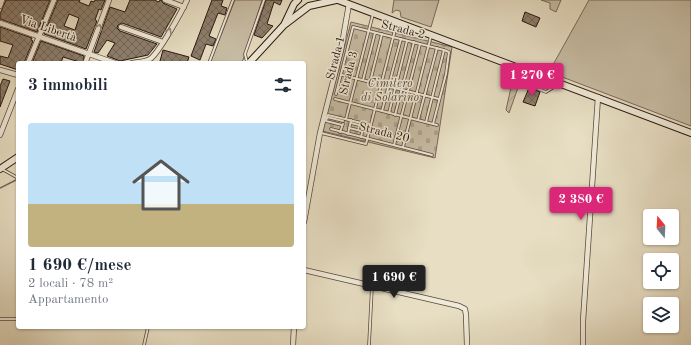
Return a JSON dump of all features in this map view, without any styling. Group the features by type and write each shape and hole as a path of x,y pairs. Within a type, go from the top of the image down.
{"main road":[{"path":"250,61 284,25 310,3 337,0 691,133"},
{"path":"284,25 295,1"},
{"path":"0,169 16,158"}],"street":[{"path":"0,6 2,0"},
{"path":"29,61 54,0"},
{"path":"86,61 108,0"},
{"path":"165,0 184,7"},
{"path":"143,61 149,60 163,42 187,0"},
{"path":"306,211 320,133 341,50 349,4"},
{"name":"Via Libertà","path":"0,23 109,61"},
{"path":"121,27 163,42"},
{"path":"0,70 16,74"},
{"path":"0,135 16,94"},
{"path":"583,345 583,321 598,97"},
{"path":"306,270 459,306 465,309 467,345"},
{"path":"293,345 294,329"}],"lane":[{"path":"210,61 234,0"},
{"path":"247,61 245,54 264,0"},
{"name":"Strada 3","path":"340,132 350,103 374,13"},
{"path":"320,133 366,144 397,22"},
{"name":"Strada 2","path":"353,27 449,52 446,74 439,99"},
{"name":"Strada 1","path":"336,94 353,27"},
{"path":"363,80 375,32"},
{"path":"370,82 382,34"},
{"path":"403,147 432,35"},
{"path":"382,111 401,39"},
{"path":"389,113 407,40"},
{"path":"395,115 414,42"},
{"path":"394,145 420,44"},
{"path":"418,120 437,48"},
{"path":"426,122 444,50"},
{"path":"522,69 526,84 546,92 560,83"},
{"path":"341,74 439,99 433,124"},
{"path":"335,100 437,125"},
{"path":"342,125 326,121 328,116 364,125 370,125"},
{"path":"348,134 351,122"},
{"path":"361,137 364,125"},
{"path":"349,128 362,131"},
{"name":"Strada 20","path":"331,129 432,155"},
{"path":"0,169 16,177"},
{"path":"369,345 372,285"},
{"path":"0,319 16,319"},
{"path":"144,345 148,329"}],"green space":[{"path":"235,0 262,0 243,60 211,61"},
{"path":"394,0 439,0 431,27 401,17 400,11 396,10 392,13"},
{"path":"541,0 561,0 556,12 550,9 550,3"},
{"path":"589,0 691,0 691,126 549,72"},
{"name":"Cimitero di Solarino","path":"351,22 452,47 435,158 322,131"},
{"path":"515,69 517,70 520,82 509,113 506,110"}],"building":[{"path":"6,0 50,0 37,32 0,19 0,14"},
{"path":"58,0 80,0 79,2 89,6 91,1 94,2 95,0 105,0 101,10 99,9 95,20 97,21 86,49 44,34","holes":["69,14 79,18 75,30 64,26"]},
{"path":"130,0 154,0 159,2 161,0 163,3 177,9 161,37 122,23 118,25 117,28 120,31 157,44 148,55 120,61 107,56 115,43 107,40 98,53 94,52 110,7 125,12"},
{"path":"212,0 223,0 221,6 227,8 225,15 218,13 209,36 216,39 213,46 206,44 200,60 191,56"},
{"path":"266,0 282,0 280,5 274,2 267,24 273,26 262,38 254,35"},
{"path":"525,12 540,18 536,27 522,21"},
{"path":"0,27 32,38 31,40 33,41 25,61 16,61 16,69 0,64 0,56 8,58 13,45 0,41"},
{"path":"41,41 84,56 83,61 76,61 63,57 62,61 33,61"},
{"path":"163,50 189,57 188,61 160,61"},
{"path":"3,79 10,81 0,107 0,86"},
{"path":"529,88 540,92 535,106 523,102"}],"waterway":[{"path":"0,188 16,180"}]}
